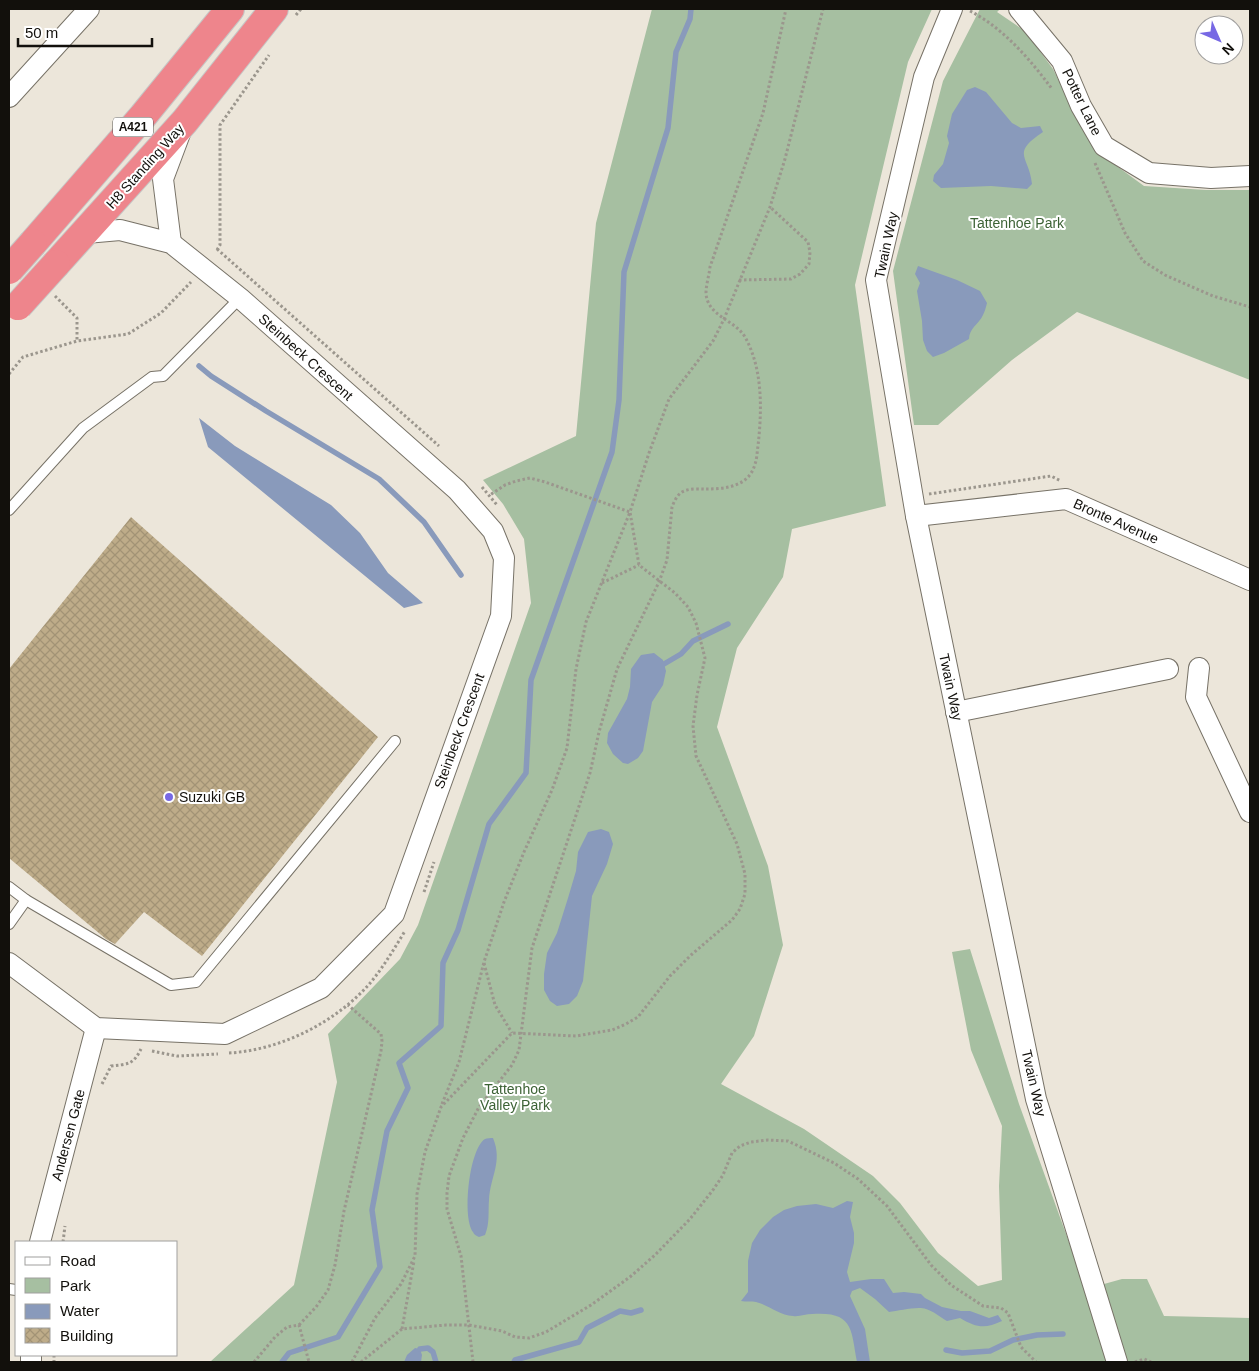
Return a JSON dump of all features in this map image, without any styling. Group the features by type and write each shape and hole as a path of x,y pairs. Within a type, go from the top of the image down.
{"highway":[{"name":"A421","path":"9,270 143,116 230,9"},
{"name":"H8 Standing Way","path":"13,311 86,233 185,121 274,9"}],"street":[{"path":"9,97 89,9"},
{"name":"Twain Way","path":"952,9 924,77 876,280 916,516 1036,1098 1117,1362"},
{"name":"Potter Lane","path":"1019,9 1062,61 1081,106 1104,146 1149,173 1211,178 1250,176"},
{"path":"171,243 162,179 185,121"},
{"name":"Steinbeck Crescent","path":"86,233 120,230 171,243 240,298 457,490 493,531 504,558 501,616 394,914 321,988 225,1034 96,1028"},
{"name":"Bronte Avenue","path":"916,516 1066,499 1250,580"},
{"path":"956,712 1168,668"},
{"path":"1199,668 1196,697 1250,810"},
{"path":"9,963 96,1028"},
{"name":"Andersen Gate","path":"40,1241 96,1028"}],"lane":[{"path":"9,510 83,428 152,377 163,376 240,298"},
{"path":"9,887 26,900 171,986 196,982 395,741"},
{"path":"9,924 26,900"}],"path":[{"path":"474,1362 460,1256 447,1208 448,1176 463,1138 479,1106 512,1065 520,1050 532,948 590,773 599,732 617,669 659,582 667,560 672,507 675,500 682,491 737,485 746,480 755,465 760,422 760,398 758,375 753,354 744,336 735,326 715,312 708,303 706,292 710,267 763,113 786,9"},
{"path":"402,1329 415,1256 418,1185 425,1152 459,1062 470,1011 504,902 552,790 567,748 576,669 586,622 630,512 669,399 713,341 770,207 785,159 823,9"},
{"path":"965,9 987,20 1015,45 1052,89"},
{"path":"1094,159 1125,233 1143,261 1166,275 1213,296 1250,307"},
{"path":"739,280 791,278 800,274 809,264 810,252 808,242 770,207"},
{"path":"217,249 445,452"},
{"path":"490,495 516,480 530,478 630,512"},
{"path":"477,482 499,507"},
{"path":"512,1033 576,1036 612,1030 626,1024 638,1016 670,976 691,955 732,920 740,909 746,894 745,874 737,844 696,756 693,726 697,695 706,658 696,623 688,607 675,593 639,565 630,512"},
{"path":"601,583 639,565"},
{"path":"422,894 435,860"},
{"path":"150,1050 177,1056 234,1053 265,1048 289,1039 320,1023 348,1005 388,961 407,928"},
{"path":"484,962 495,1004 512,1033"},
{"path":"254,1362 274,1337 287,1327 299,1325 320,1301 328,1290 335,1265 344,1211 382,1041 381,1034 348,1005"},
{"path":"441,1107 512,1033"},
{"path":"99,1091 111,1066 128,1064 136,1058 142,1049"},
{"path":"361,1362 402,1329 469,1325 502,1331 515,1337 529,1338 546,1332 591,1306 630,1277 655,1255 690,1219 713,1190 723,1175 732,1153 740,1146 751,1142 768,1140 788,1141 834,1163 858,1179 887,1206 931,1265 951,1285 983,1306 994,1309 1001,1308 1008,1313 1021,1347 1036,1362"},
{"path":"63,1241 65,1225"},
{"path":"352,1362 374,1318 401,1284 415,1256"},
{"path":"299,1325 309,1362"},
{"path":"1132,1362 1144,1359 1151,1362"}],"green space":[{"name":"Tattenhoe Valley Park","path":"652,9 932,9 908,62 855,285 886,506 792,529 783,577 737,648 717,727 768,866 783,945 754,1036 721,1084 804,1129 873,1176 900,1203 938,1253 978,1286 1002,1280 999,1186 1002,1126 971,1050 952,952 970,949 1019,1104 1086,1289 1122,1279 1147,1279 1164,1316 1250,1318 1250,1362 210,1362 294,1285 337,1082 328,1034 400,959 418,925 531,603 524,539 503,504 483,480 576,436 596,223"},
{"name":"Tattenhoe Park","path":"980,9 1000,9 997,12 1025,31 1053,69 1074,111 1099,153 1144,186 1206,190 1250,190 1250,380 1077,312 1012,360 938,425 914,425 893,271 943,81"}],"water":[{"path":"975,87 986,92 1012,123 1021,128 1040,126 1043,132 1033,139 1024,150 1032,184 1027,189 991,186 941,188 933,181 934,175 943,164 949,143 947,136 952,114 967,90"},
{"path":"918,266 957,280 980,291 987,303 983,315 969,335 969,339 933,357 927,351 923,340 917,291 920,283 915,274"},
{"path":"199,418 235,446 331,505 360,533 388,573 423,603 404,608 208,447"},
{"path":"654,653 663,660 666,671 663,685 652,702 643,751 638,758 628,764 623,763 613,754 607,743 608,733 627,699 631,669 641,655"},
{"path":"601,829 609,832 613,844 607,864 592,896 583,981 577,996 569,1004 557,1006 550,1001 544,990 547,953 557,933 568,898 576,871 578,852 588,832"},
{"path":"493,1138 497,1155 490,1192 488,1226 485,1235 479,1237 474,1234 468,1213 471,1169 479,1145 485,1139"},
{"path":"847,1201 853,1202 850,1217 854,1233 854,1243 847,1272 850,1282 884,1279 893,1293 921,1294 942,1307 970,1311 989,1318 998,1315 1002,1321 981,1326 971,1324 960,1318 947,1321 922,1308 889,1312 860,1288 852,1291 850,1296 865,1329 870,1362 857,1362 851,1332 843,1319 826,1314 788,1315 761,1303 741,1301 748,1292 748,1261 752,1243 760,1230 773,1217 784,1210 797,1206 816,1204 833,1208"},
{"path":"415,1348 420,1349 422,1355 421,1362 404,1362 407,1355"}],"building":[{"name":"Suzuki GB","path":"131,517 378,737 202,956 144,912 115,944 106,939 9,858 9,669"}],"waterway":[{"path":"282,1362 289,1353 338,1337 380,1267 372,1210 387,1131 408,1088 399,1063 441,1026 443,963 458,930 489,824 526,773 531,680 612,452 619,400 624,272 668,128 676,52 690,19 691,9"},
{"path":"199,366 211,376 266,411 379,479 424,522 461,575"},
{"path":"664,664 681,654 693,641 728,624"},
{"path":"514,1362 515,1360 579,1342 587,1328 620,1311 631,1313 641,1310"},
{"path":"946,1350 962,1353 990,1351 1013,1340 1037,1335 1063,1334"},
{"path":"420,1349 428,1348 433,1352 436,1362"}],"place":[{"name":"Suzuki GB","path":"169,797"}]}
